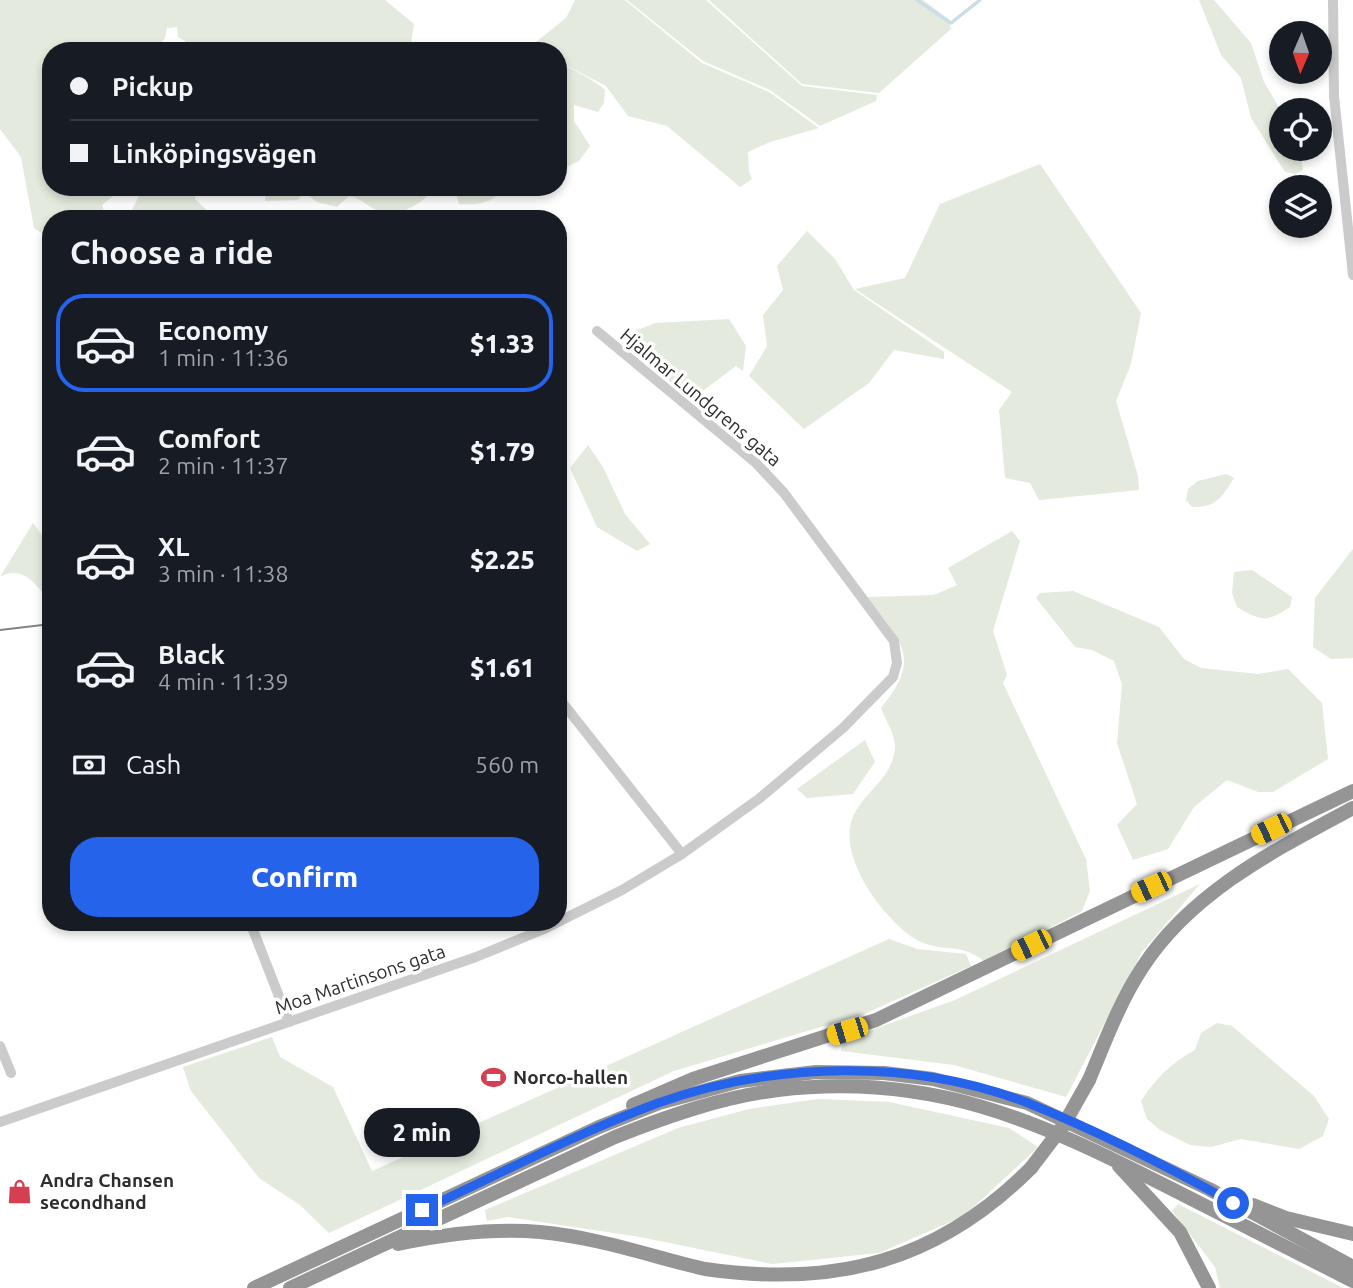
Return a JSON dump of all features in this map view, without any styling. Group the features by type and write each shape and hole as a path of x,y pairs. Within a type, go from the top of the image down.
{"highway":[{"path":"599,1127 639,1101 671,1087 847,1031 894,1013 1353,791"},
{"path":"376,1248 452,1234 540,1232 590,1240 739,1276 771,1279 835,1277 892,1263 948,1237 1003,1196 1031,1168 1063,1126 1089,1080 1127,993 1149,959 1181,920 1227,881 1353,808"},
{"path":"254,1288 599,1127 659,1103 740,1081 816,1072 884,1073 981,1089 1027,1103 1209,1189 1353,1267"},
{"path":"290,1288 664,1118 743,1096 817,1087 882,1088 932,1094 1023,1118 1111,1158 1353,1281"},
{"path":"1111,1158 1180,1232 1209,1288"},
{"path":"1209,1189 1286,1218 1353,1234"}],"street":[{"path":"1333,0 1334,96 1353,275"},
{"name":"Hjalmar Lundgrens gata","path":"597,331 756,463 784,493 894,641 897,663"},
{"name":"Moa Martinsons gata","path":"567,917 599,902 682,854 760,798 811,756 889,684 897,663"},
{"path":"567,708 682,854"},
{"path":"254,931 289,1022"},
{"name":"Moa Martinsons gata","path":"0,1122 507,945 537,931"},
{"path":"0,1046 11,1073"}],"shaded area":[{"path":"0,0 385,0 414,24 411,42 185,42 178,37 177,27 167,28 162,42 42,42 42,196 113,196 102,205 104,210 42,210 42,233 34,228 21,157 0,129"},
{"path":"575,0 625,0 702,63 769,92 819,128 770,142 748,152 752,179 740,187 667,126 628,116 606,86 567,66 567,42 536,42 566,18"},
{"path":"627,0 706,0 802,86 877,95 876,101 820,126 770,90 703,61"},
{"path":"709,0 923,0 948,19 951,29 879,93 802,84"},
{"path":"1199,0 1214,0 1251,43 1264,82 1273,98 1269,98 1269,147 1251,118 1241,78 1221,55"},
{"path":"567,67 605,90 604,103 598,112 574,105 574,121 590,146 579,161 567,167"},
{"path":"1278,161 1302,161 1303,170 1295,174 1285,172"},
{"path":"1040,164 1141,313 1131,364 1116,401 1138,476 1139,490 1039,500 1030,483 1005,478 999,410 1012,392 855,289 905,278 940,204"},
{"path":"139,196 195,196 195,199 207,210 132,210"},
{"path":"265,196 301,196 298,200 265,201"},
{"path":"309,196 349,196 337,207 317,202"},
{"path":"349,196 427,196 406,210 375,210"},
{"path":"457,196 496,196 478,204 459,204"},
{"path":"807,231 835,259 854,290 944,352 944,359 894,350 869,383 804,429 749,376 767,346 763,315 783,290 777,266"},
{"path":"729,319 746,346 743,371 736,366 692,399 616,339 655,323"},
{"path":"588,445 603,467 625,514 650,544 637,551 597,527 570,468"},
{"path":"1226,474 1234,478 1218,500 1207,506 1192,507 1186,500 1188,489 1198,481"},
{"path":"33,523 42,535 42,592 23,575 8,573 0,577"},
{"path":"1012,531 1020,541 993,631 1007,675 1003,683 1086,859 1090,891 1082,911 985,962 968,952 921,942 899,926 879,905 863,880 851,851 849,836 857,809 890,767 893,758 894,738 881,708 894,690 904,662 903,650 897,638 867,597 934,595 957,585 948,568"},
{"path":"1353,549 1353,658 1331,659 1313,647 1315,598"},
{"path":"1252,570 1292,597 1290,607 1275,616 1264,618 1237,607 1232,593 1234,572"},
{"path":"1073,591 1159,627 1184,659 1201,668 1258,674 1288,669 1322,703 1328,759 1273,792 1258,792 1227,780 1194,807 1168,849 1133,860 1117,825 1137,804 1117,743 1122,684 1114,661 1092,650 1075,647 1036,598 1040,593"},
{"path":"865,740 875,762 853,794 807,798 797,789"},
{"path":"1200,884 1142,952 1066,1097 954,1065 841,1051 843,1040 955,1000"},
{"path":"889,939 917,949 966,954 971,966 864,1014 674,1071 329,1233 300,1205 259,1178 191,1091 183,1067 272,1037 280,1057 333,1087 372,1171"},
{"path":"1217,1023 1232,1026 1314,1096 1329,1119 1323,1136 1299,1149 1241,1139 1211,1147 1190,1145 1160,1130 1147,1119 1141,1101 1158,1078 1195,1050 1201,1033"},
{"path":"818,1099 889,1102 1009,1128 1038,1147 964,1216 879,1253 772,1264 640,1237 508,1217 487,1221 485,1210 678,1128 749,1109"},
{"path":"1178,1204 1343,1288 1220,1288 1215,1267 1172,1211"}],"waterway":[{"path":"917,0 951,23 980,0"}],"tram line":[{"path":"0,630 42,625"}],"place":[{"name":"Norco-hallen","path":"493,1077"},
{"name":"Andra Chansen secondhand","path":"20,1191"}],"route":[{"path":"422,1210 599,1127 659,1103 740,1081 778,1075 849,1071 933,1079 981,1089 1027,1103 1115,1143 1233,1203"}]}
